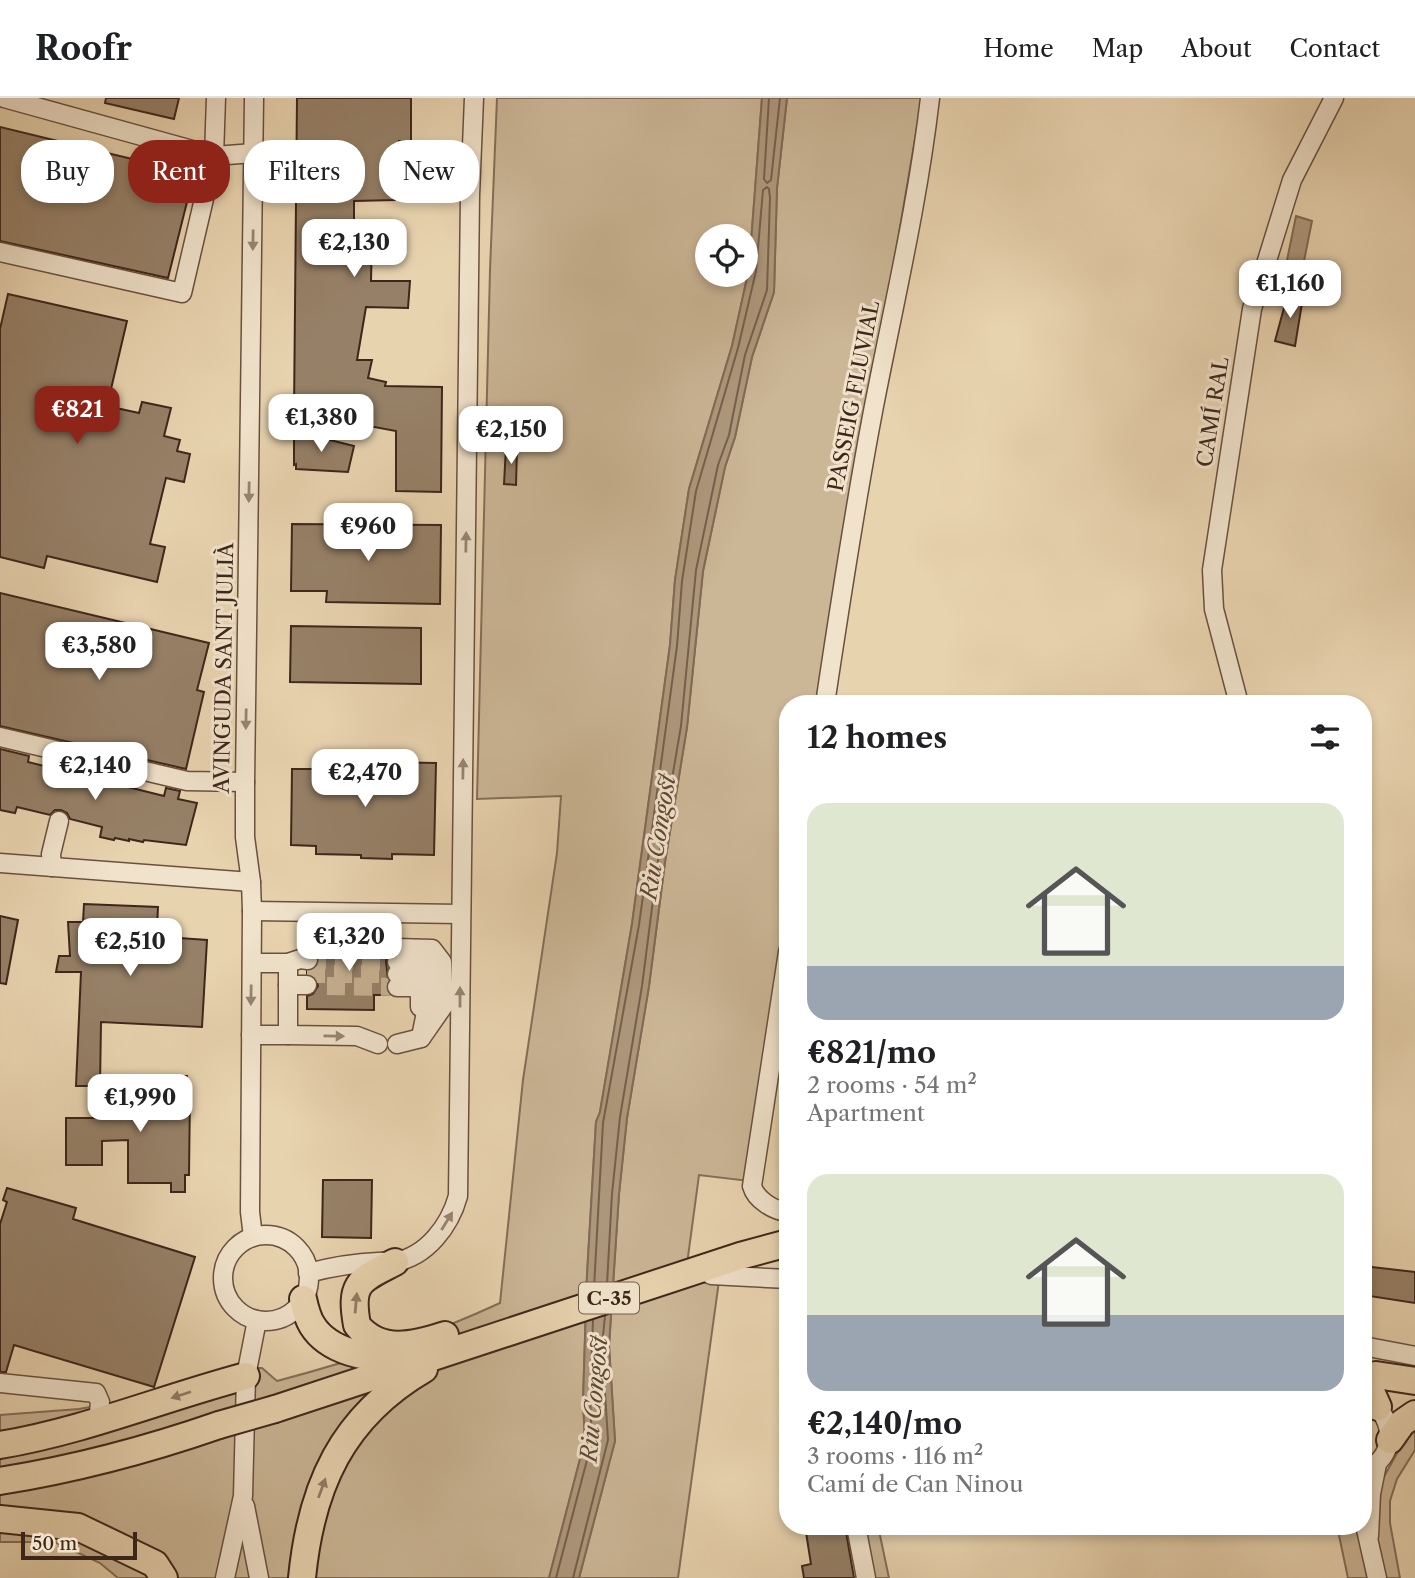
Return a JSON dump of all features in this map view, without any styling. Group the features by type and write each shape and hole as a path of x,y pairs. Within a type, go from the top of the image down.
{"highway":[{"name":"C-35","path":"0,1481 57,1472 147,1450 779,1245"},
{"path":"395,1262 363,1279 355,1298 356,1325 383,1344 420,1343"},
{"path":"303,1299 306,1313 319,1334 348,1351 388,1357 445,1335 469,1344"},
{"path":"302,1578 304,1550 320,1492 337,1451 380,1398 407,1378 469,1344"},
{"path":"1372,1365 1415,1372"},
{"path":"0,1445 63,1433 206,1386 246,1376"},
{"path":"1372,1377 1415,1381"},
{"path":"1372,1382 1415,1389"},
{"path":"1390,1440 1402,1423 1415,1414"},
{"path":"0,1519 78,1527 155,1564 164,1578"},
{"path":"310,1534 313,1550 312,1578"},
{"path":"134,1552 153,1578"}],"street":[{"path":"4,98 156,140"},
{"path":"215,140 216,98"},
{"name":"AVINGUDA SANT JULIÀ","path":"254,98 254,140"},
{"path":"308,1273 334,1266 395,1262 423,1249 436,1238 454,1212 458,1196 470,195 474,98"},
{"name":"PASSEIG FLUVIAL","path":"825,695 855,506 910,229 924,152 930,98"},
{"name":"CAMÍ RAL","path":"1237,695 1214,609 1212,570 1252,309 1292,180 1334,98"},
{"path":"0,252 182,293 203,203"},
{"name":"AVINGUDA SANT JULIÀ","path":"253,203 245,782 245,836 253,911 250,1212 253,1237"},
{"path":"0,737 187,781 245,782"},
{"path":"52,867 51,854 59,821"},
{"path":"0,863 251,882"},
{"path":"253,911 460,914"},
{"path":"252,963 288,974 307,966 302,946 288,974 288,1035"},
{"path":"426,962 435,976 436,1006 421,1038 420,993 397,968 426,962"},
{"path":"779,1034 752,1186 754,1192 779,1211"},
{"path":"251,1035 357,1037 387,1044 421,1038"},
{"path":"274,1236 293,1245 301,1253 308,1273 307,1291 297,1308 278,1319 257,1320 245,1316 228,1298 223,1274 232,1251 242,1243 253,1237 274,1236"},
{"path":"711,1275 779,1279"},
{"path":"225,1578 243,1496 246,1376 257,1320"},
{"path":"1372,1348 1415,1356"},
{"path":"0,1383 96,1393 100,1402 98,1422"},
{"path":"1372,1403 1385,1416 1390,1428 1390,1440 1383,1457 1372,1465"},
{"path":"243,1496 259,1578"},
{"path":"858,1535 866,1578"},
{"path":"1369,1536 1377,1578"}],"shaded area":[{"path":"497,98 762,98 752,224 695,224 695,287 745,287 732,346 689,489 675,580 670,645 632,924 600,1112 596,1122 587,1275 583,1401 585,1440 549,1578 118,1578 100,1563 55,1542 0,1542 0,1415 79,1409 123,1401 234,1368 262,1368 277,1381 390,1347 500,1303 523,1080 557,853 561,796 477,799"},
{"path":"787,98 922,98 820,695 779,695 779,973 749,1181 699,1175 685,1279 719,1281 678,1578 579,1578 615,1441 609,1346 619,1194 627,1118 687,727 703,571 752,357 774,292 777,188"},
{"path":"1415,1431 1415,1450 1397,1479 1390,1501 1390,1523 1400,1578 1348,1578 1339,1535 1372,1535 1372,1484 1381,1482 1405,1439"},
{"path":"850,1535 880,1535 889,1578 857,1578"}],"water":[{"name":"Riu Congost","path":"762,98 787,98 777,188 774,292 752,357 703,571 687,727 627,1118 609,1346 615,1441 579,1578 549,1578 585,1440 583,1401 587,1275 596,1122 600,1112 632,924 670,645 675,580 689,489 732,346 745,287 758,287 758,224 752,224"},
{"path":"1296,216 1312,221 1300,281 1284,275"}],"building":[{"path":"106,98 179,98 174,119 105,103"},
{"path":"297,98 411,98 411,140 379,140 379,200 365,201 365,140 297,140"},
{"path":"0,127 54,140 21,140 21,203 114,203 114,155 128,158 128,203 187,203 168,278 0,241"},
{"path":"296,203 354,203 354,235 372,235 371,281 410,281 408,308 366,307 357,360 372,360 368,378 386,382 385,386 442,387 441,492 396,491 396,431 294,412"},
{"path":"1288,293 1303,297 1295,346 1275,341"},
{"path":"8,294 127,321 107,406 139,413 142,402 171,408 164,436 180,440 177,451 190,454 184,482 166,478 150,544 165,547 157,582 47,556 44,568 0,557 0,329"},
{"path":"294,431 354,446 348,472 296,469"},
{"path":"506,447 517,448 516,485 504,484"},
{"path":"292,524 441,525 440,604 326,602 327,591 291,591"},
{"path":"0,593 209,643 197,690 204,692 186,769 0,726"},
{"path":"291,626 421,628 421,684 290,682"},
{"path":"0,749 29,756 28,762 164,796 166,788 180,791 178,799 197,803 186,845 100,837 102,827 70,819 67,813 61,810 55,810 50,815 17,807 15,813 0,810"},
{"path":"318,761 436,763 434,855 392,854 392,859 361,858 361,855 316,854 316,846 291,845 292,769 318,769"},
{"path":"84,904 158,907 156,948 180,949 180,938 207,940 202,1027 101,1022 100,1086 76,1086 81,972 56,972 59,956 70,956 68,922 83,922"},
{"path":"0,916 18,920 6,984 0,983"},
{"path":"308,938 391,938 386,947 386,988 389,995 374,995 374,1010 307,1009 307,996 313,994 318,986 316,979 307,974 307,971 317,967 319,961 315,951 308,948"},
{"path":"172,1076 187,1076 186,1092 190,1092 189,1175 185,1175 185,1192 171,1192 171,1183 128,1183 128,1140 102,1141 102,1165 66,1165 66,1118 112,1118 112,1087 172,1087"},
{"path":"323,1180 372,1180 371,1238 322,1237"},
{"path":"7,1188 76,1208 73,1219 195,1257 154,1387 14,1345 6,1372 0,1372 0,1224 7,1202 3,1200"},
{"path":"1372,1267 1415,1272 1415,1303 1372,1296"},
{"path":"806,1535 847,1535 854,1578 804,1578 802,1566 811,1564"}],"tunnel":[{"path":"308,947 397,948"},
{"path":"308,960 397,962"},
{"path":"307,974 397,974"},
{"path":"327,986 397,987"}]}
